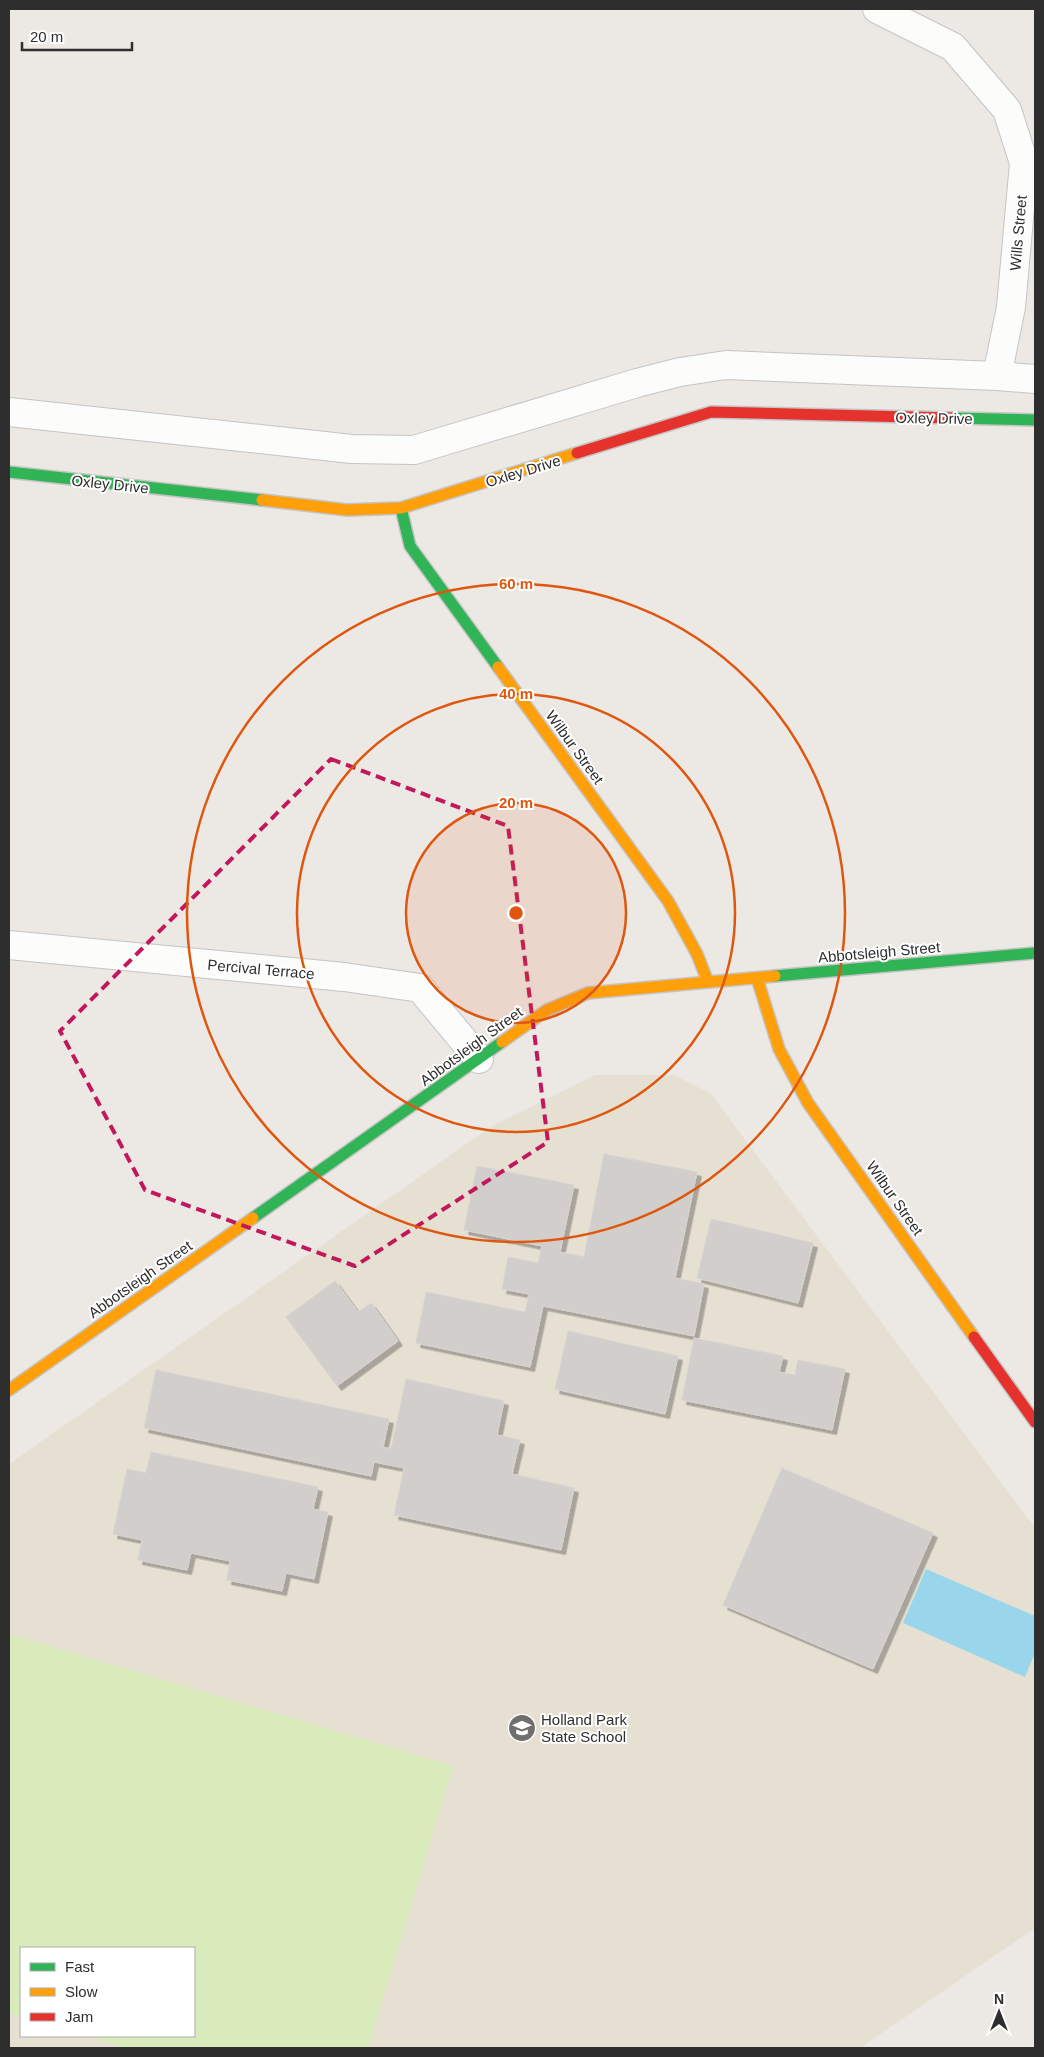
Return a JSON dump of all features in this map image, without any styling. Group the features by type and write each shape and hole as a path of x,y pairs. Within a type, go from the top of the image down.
{"street":[{"name":"Wills Street","path":"877,9 915,16 953,48 1007,110 1024,163 1012,307 997,376"},
{"path":"9,412 352,449 414,450 637,383 680,372 726,365 1035,379"},
{"name":"Oxley Drive","path":"9,472 347,510 401,508 711,412 1035,420"},
{"name":"Wilbur Street","path":"401,508 410,546 668,901 697,954 708,982"},
{"name":"Percival Terrace","path":"9,945 344,977 420,988 479,1059"},
{"name":"Abbotsleigh Street","path":"9,1390 547,1010 588,993 1035,953"},
{"name":"Wilbur Street","path":"757,978 779,1049 808,1103 1035,1422"}],"highlighted area":[{"path":"331,759 508,826 548,1142 355,1266 145,1190 60,1031"}],"shaded area":[{"name":"Holland Park State School","path":"595,1075 674,1075 711,1094 1035,1528 1035,1928 860,2048 9,2048 9,1464 492,1126"}],"green space":[{"path":"9,1634 453,1766 368,2048 126,2048 88,2037 195,2037 195,1947 20,1947 20,2017 9,2013"}],"water":[{"path":"926,1569 1035,1616 1035,1653 1025,1677 903,1623"}],"building":[{"path":"604,1154 697,1172 675,1278 704,1284 694,1336 543,1306 530,1367 416,1343 426,1292 525,1312 529,1294 502,1289 508,1257 538,1263 542,1246 464,1230 477,1166 574,1185 560,1252 584,1257"},
{"path":"711,1219 813,1243 798,1303 697,1278"},
{"path":"335,1281 358,1312 371,1303 398,1341 337,1386 286,1317"},
{"path":"568,1331 678,1356 665,1414 555,1389"},
{"path":"694,1338 783,1356 779,1372 795,1375 798,1360 845,1369 832,1430 682,1400"},
{"path":"156,1370 389,1419 383,1447 391,1449 406,1379 504,1401 497,1435 520,1440 512,1474 574,1488 561,1550 394,1515 404,1468 374,1462 371,1476 144,1428"},
{"path":"151,1452 318,1487 313,1509 328,1512 314,1579 286,1573 282,1591 227,1580 230,1561 191,1553 187,1570 138,1560 142,1540 113,1534 127,1469 146,1473"},
{"path":"782,1468 933,1533 873,1669 723,1605"}],"traffic: fast":[{"path":"951,418 1035,420"},
{"path":"9,472 262,500"},
{"path":"401,508 410,546 498,667"},
{"path":"775,976 1035,953"},
{"path":"253,1218 502,1042"}],"traffic: slow":[{"path":"262,500 347,510 401,508 577,453"},
{"path":"498,667 668,901 697,954 708,982"},
{"path":"502,1042 547,1010 588,993 775,976"},
{"path":"757,978 779,1049 808,1103 974,1337"},
{"path":"9,1390 253,1218"}],"traffic: jam":[{"path":"577,453 711,412 951,418"},
{"path":"974,1337 1035,1422"}],"place":[{"name":"Holland Park State School","path":"522,1728"}]}
